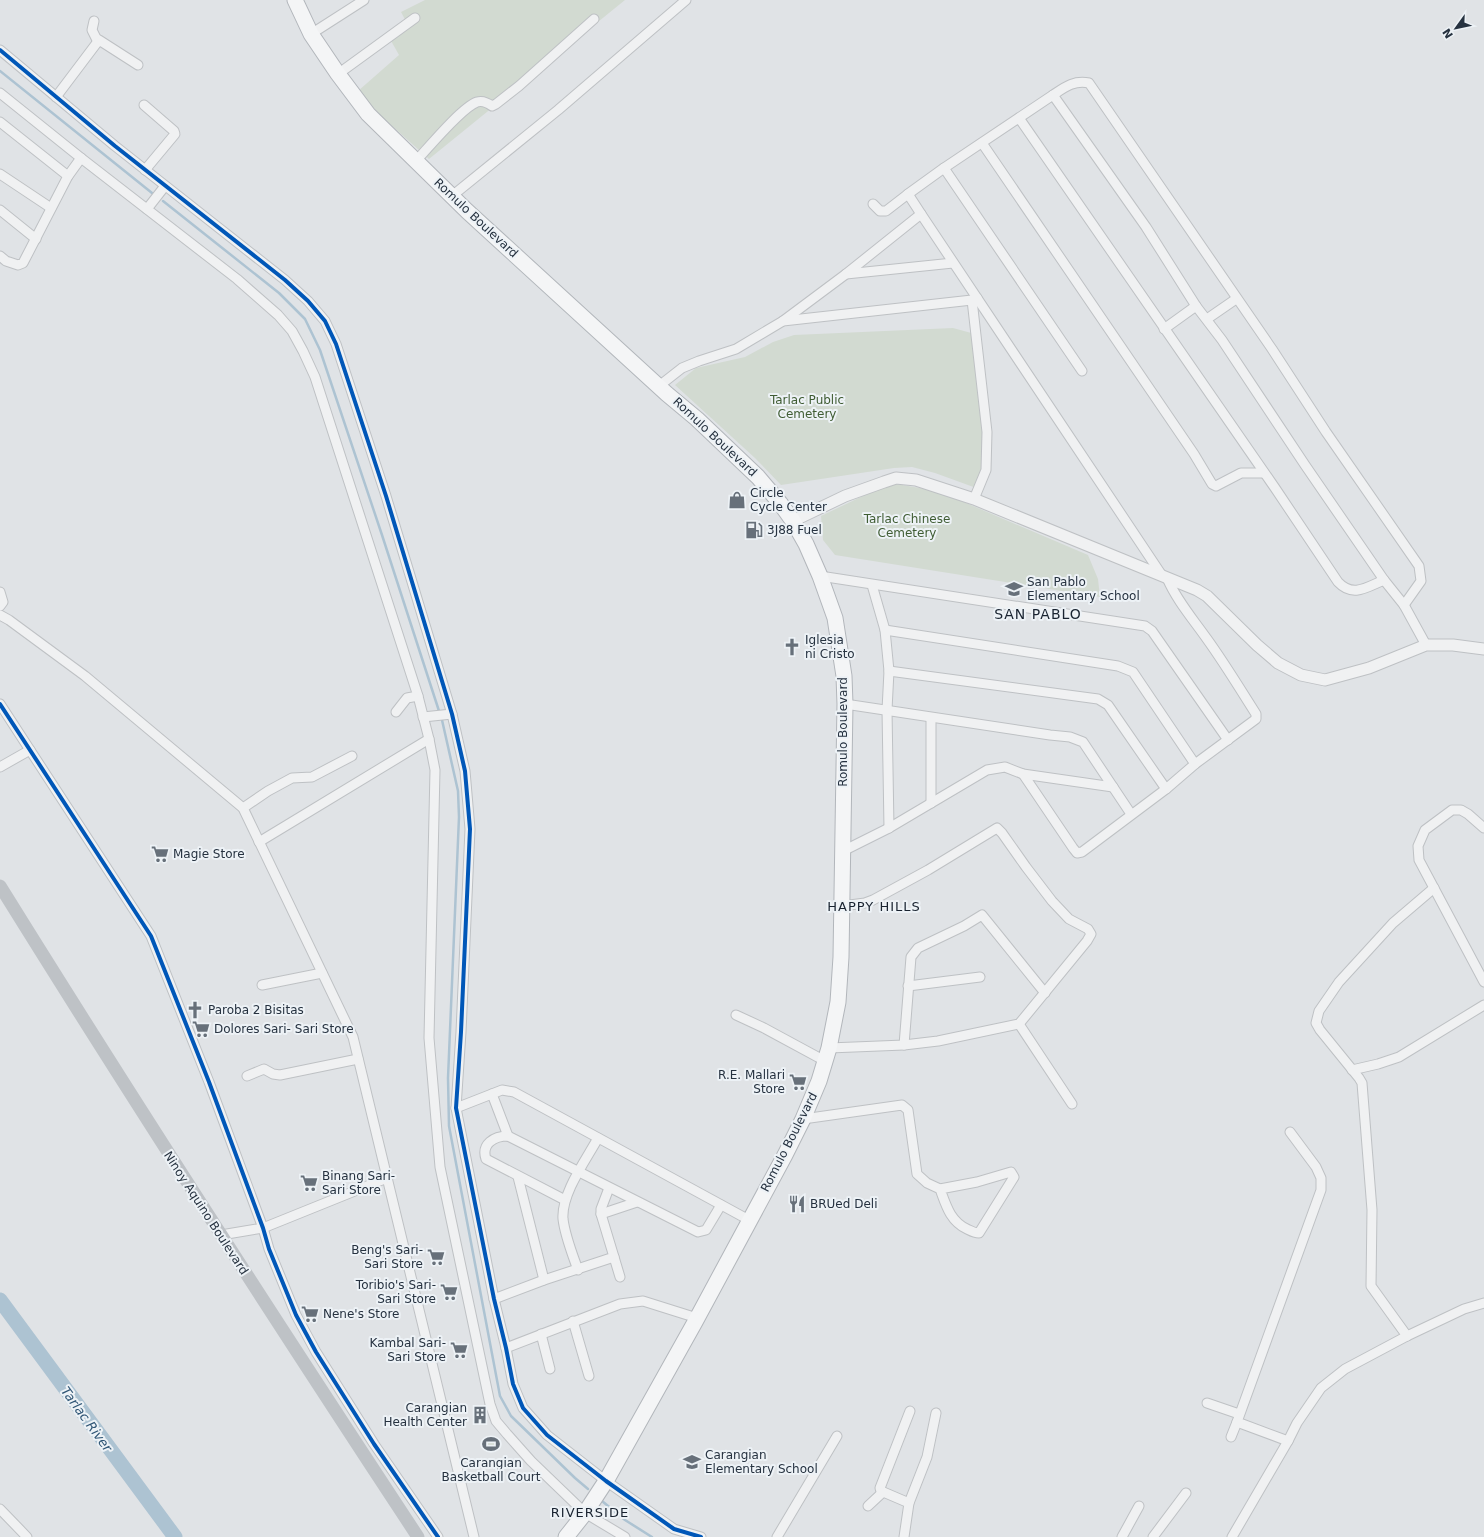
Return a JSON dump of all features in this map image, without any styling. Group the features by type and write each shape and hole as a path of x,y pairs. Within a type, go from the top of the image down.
{"highway":[{"name":"Romulo Boulevard","path":"295,0 311,34 338,74 368,114 452,196 697,419 758,477 793,521 806,544 820,576 835,618 844,676 845,704 842,906 838,1002 827,1055 819,1081 803,1119 697,1318 606,1481 585,1513 566,1537"}],"main road":[{"name":"Ninoy Aquino Boulevard","path":"0,886 95,1039 220,1235 418,1537"}],"street":[{"path":"311,34 364,0"},
{"path":"452,196 570,99 686,0"},
{"path":"338,74 415,18"},
{"path":"416,161 466,108 478,102 486,102 492,106 496,104 594,19"},
{"path":"94,21 92,30 98,42"},
{"path":"56,97 101,40 138,65"},
{"path":"0,50 164,186 285,280 308,301 325,321 336,344 386,496 452,714 465,771 470,829 456,1108 494,1299 506,1348 512,1384 523,1408 547,1435 606,1481 674,1529 701,1537"},
{"path":"874,204 880,210 886,211 944,168 1065,87 1080,81 1089,83 1419,566 1421,581 1404,605"},
{"path":"0,93 80,158 237,279 278,315 292,331 304,351 315,376 418,696 435,770 429,1038 440,1167 490,1404 496,1421 506,1434 532,1461 585,1513 624,1537"},
{"path":"1053,95 1146,227 1196,306 1384,580 1404,605 1426,645"},
{"path":"144,105 174,131 175,134 145,170"},
{"path":"1019,118 1338,582 1344,588 1357,591 1384,580"},
{"path":"0,122 68,176"},
{"path":"982,143 1194,454 1212,484 1216,486 1241,473 1264,473"},
{"path":"2,262 20,265 36,239 68,176 80,158"},
{"path":"944,168 1082,371"},
{"path":"0,174 51,208"},
{"path":"147,209 164,186"},
{"path":"908,194 953,263 974,299 1164,576 1188,615 1234,678 1256,714 1256,719 1082,852 1077,853 1073,848 1023,774"},
{"path":"0,210 36,239"},
{"path":"659,386 682,368 736,349 784,322 921,214"},
{"path":"846,274 953,263"},
{"path":"784,322 974,299"},
{"path":"974,299 987,432 986,470 974,499"},
{"path":"1207,320 1236,299"},
{"path":"1164,329 1196,306"},
{"path":"793,521 845,496 896,478 916,480 974,499 1164,576 1208,596 1267,654 1278,663 1301,675 1325,680 1369,668 1426,645 1453,645 1484,649"},
{"path":"820,576 1145,626 1152,631 1228,740"},
{"path":"872,584 885,630 889,671 887,710 889,828"},
{"path":"0,592 3,602 0,606"},
{"path":"0,615 9,620 84,676 243,808 353,1037 474,1537"},
{"path":"885,630 1118,666 1133,672 1196,764"},
{"path":"889,671 1098,699 1108,705 1166,789"},
{"path":"396,712 407,698 418,696"},
{"path":"0,704 151,936 208,1082 263,1228 269,1249 296,1315 316,1352 374,1444 438,1537"},
{"path":"845,704 931,718 1070,736 1083,742 1131,814"},
{"path":"423,716 452,714"},
{"path":"931,718 931,803"},
{"path":"259,842 429,739"},
{"path":"0,767 30,750"},
{"path":"243,808 268,791 292,778 312,777 352,756"},
{"path":"843,850 889,828 987,770 1005,767 1023,774 1113,787"},
{"path":"1484,828 1461,810 1452,810 1425,830 1418,846 1419,860 1484,982"},
{"path":"736,1015 827,1055 938,1041 1019,1024 1087,941 1091,934 1088,929 1069,919 1052,901 997,828 928,870 873,900 865,903 842,906"},
{"path":"1407,1336 1371,1286 1372,1210 1362,1083 1316,1023 1320,1011 1339,982 1393,923 1434,888"},
{"path":"904,1045 911,957 914,952 918,948 964,926 982,915 1045,993"},
{"path":"262,985 322,973"},
{"path":"908,986 980,977"},
{"path":"1352,1070 1399,1057 1484,1005"},
{"path":"1019,1024 1072,1104"},
{"path":"247,1076 264,1069 273,1074 280,1075 358,1059"},
{"path":"456,1108 502,1090 514,1092 748,1220"},
{"path":"492,1094 508,1136"},
{"path":"803,1119 902,1105 908,1110 917,1174 927,1183 940,1189 977,1182 1011,1172 1014,1177 979,1233 964,1228 955,1221 948,1212 940,1189"},
{"path":"1231,1437 1321,1190 1322,1178 1316,1167 1290,1132"},
{"path":"565,1200 518,1177 486,1159 484,1153 486,1146 494,1138 508,1136 698,1232 706,1230 721,1205"},
{"path":"578,1270 568,1241 563,1218 565,1200 579,1171 598,1138"},
{"path":"518,1177 544,1280"},
{"path":"220,1235 263,1228 387,1178"},
{"path":"610,1188 601,1209 601,1214 620,1277"},
{"path":"601,1214 637,1202"},
{"path":"494,1299 544,1280 614,1257"},
{"path":"506,1348 620,1304 644,1301 697,1318"},
{"path":"1232,1537 1288,1441 1296,1424 1321,1388 1344,1370 1407,1336 1464,1309 1484,1303"},
{"path":"573,1322 589,1376"},
{"path":"541,1334 550,1369"},
{"path":"1207,1403 1288,1441"},
{"path":"909,1503 883,1492 880,1488 910,1411"},
{"path":"904,1537 909,1503 927,1458 936,1413"},
{"path":"777,1537 837,1436"},
{"path":"868,1506 883,1492"},
{"path":"1153,1537 1186,1493"},
{"path":"1122,1537 1139,1506"},
{"path":"0,1509 27,1537"}],"green space":[{"path":"425,0 625,0 429,159 382,117 358,91 399,55 390,39 409,27 401,12"},
{"name":"Tarlac Public Cemetery","path":"953,328 975,334 986,472 979,489 935,473 912,467 894,468 781,485 755,458 675,385 696,368 745,357 773,342 794,335"},
{"name":"Tarlac Chinese Cemetery","path":"890,483 938,491 1088,555 1098,579 1100,597 835,555 823,540 821,516"},
{"name":"Carangian Basketball Court","path":"496,1436 500,1444 486,1451 482,1444"}],"waterway":[{"path":"0,71 152,193"},
{"path":"163,201 279,293 305,319 320,350 439,711"},
{"path":"442,720 458,791 459,817 448,1078 449,1126 500,1396 511,1416 588,1489"},
{"name":"Tarlac River","path":"0,1300 175,1537"},
{"path":"602,1501 625,1520 652,1537"}],"cycle path":[{"path":"0,50 115,146 285,280 308,301 325,321 336,344 386,496 452,714 465,771 470,829 456,1108 494,1299 513,1384 523,1408 547,1435 606,1481 674,1529 701,1537"},
{"path":"0,704 151,936 209,1082 263,1228 269,1249 296,1315 316,1352 374,1444 438,1537"}],"place":[{"name":"Circle Cycle Center","path":"737,500"},
{"name":"3J88 Fuel","path":"754,530"},
{"name":"San Pablo Elementary School","path":"1014,589"},
{"name":"Iglesia ni Cristo","path":"792,647"},
{"name":"Magie Store","path":"160,854"},
{"name":"Paroba 2 Bisitas","path":"195,1010"},
{"name":"Dolores Sari- Sari Store","path":"201,1029"},
{"name":"R.E. Mallari Store","path":"798,1082"},
{"name":"Binang Sari- Sari Store","path":"309,1183"},
{"name":"BRUed Deli","path":"797,1204"},
{"name":"Beng's Sari- Sari Store","path":"436,1257"},
{"name":"Toribio's Sari- Sari Store","path":"449,1292"},
{"name":"Nene's Store","path":"310,1314"},
{"name":"Kambal Sari- Sari Store","path":"459,1350"},
{"name":"Carangian Health Center","path":"480,1415"},
{"name":"Carangian Basketball Court","path":"491,1444"},
{"name":"Carangian Elementary School","path":"692,1462"}],"district":[{"name":"SAN PABLO","path":"1038,614"},
{"name":"HAPPY HILLS","path":"874,906"},
{"name":"RIVERSIDE","path":"590,1512"}]}
